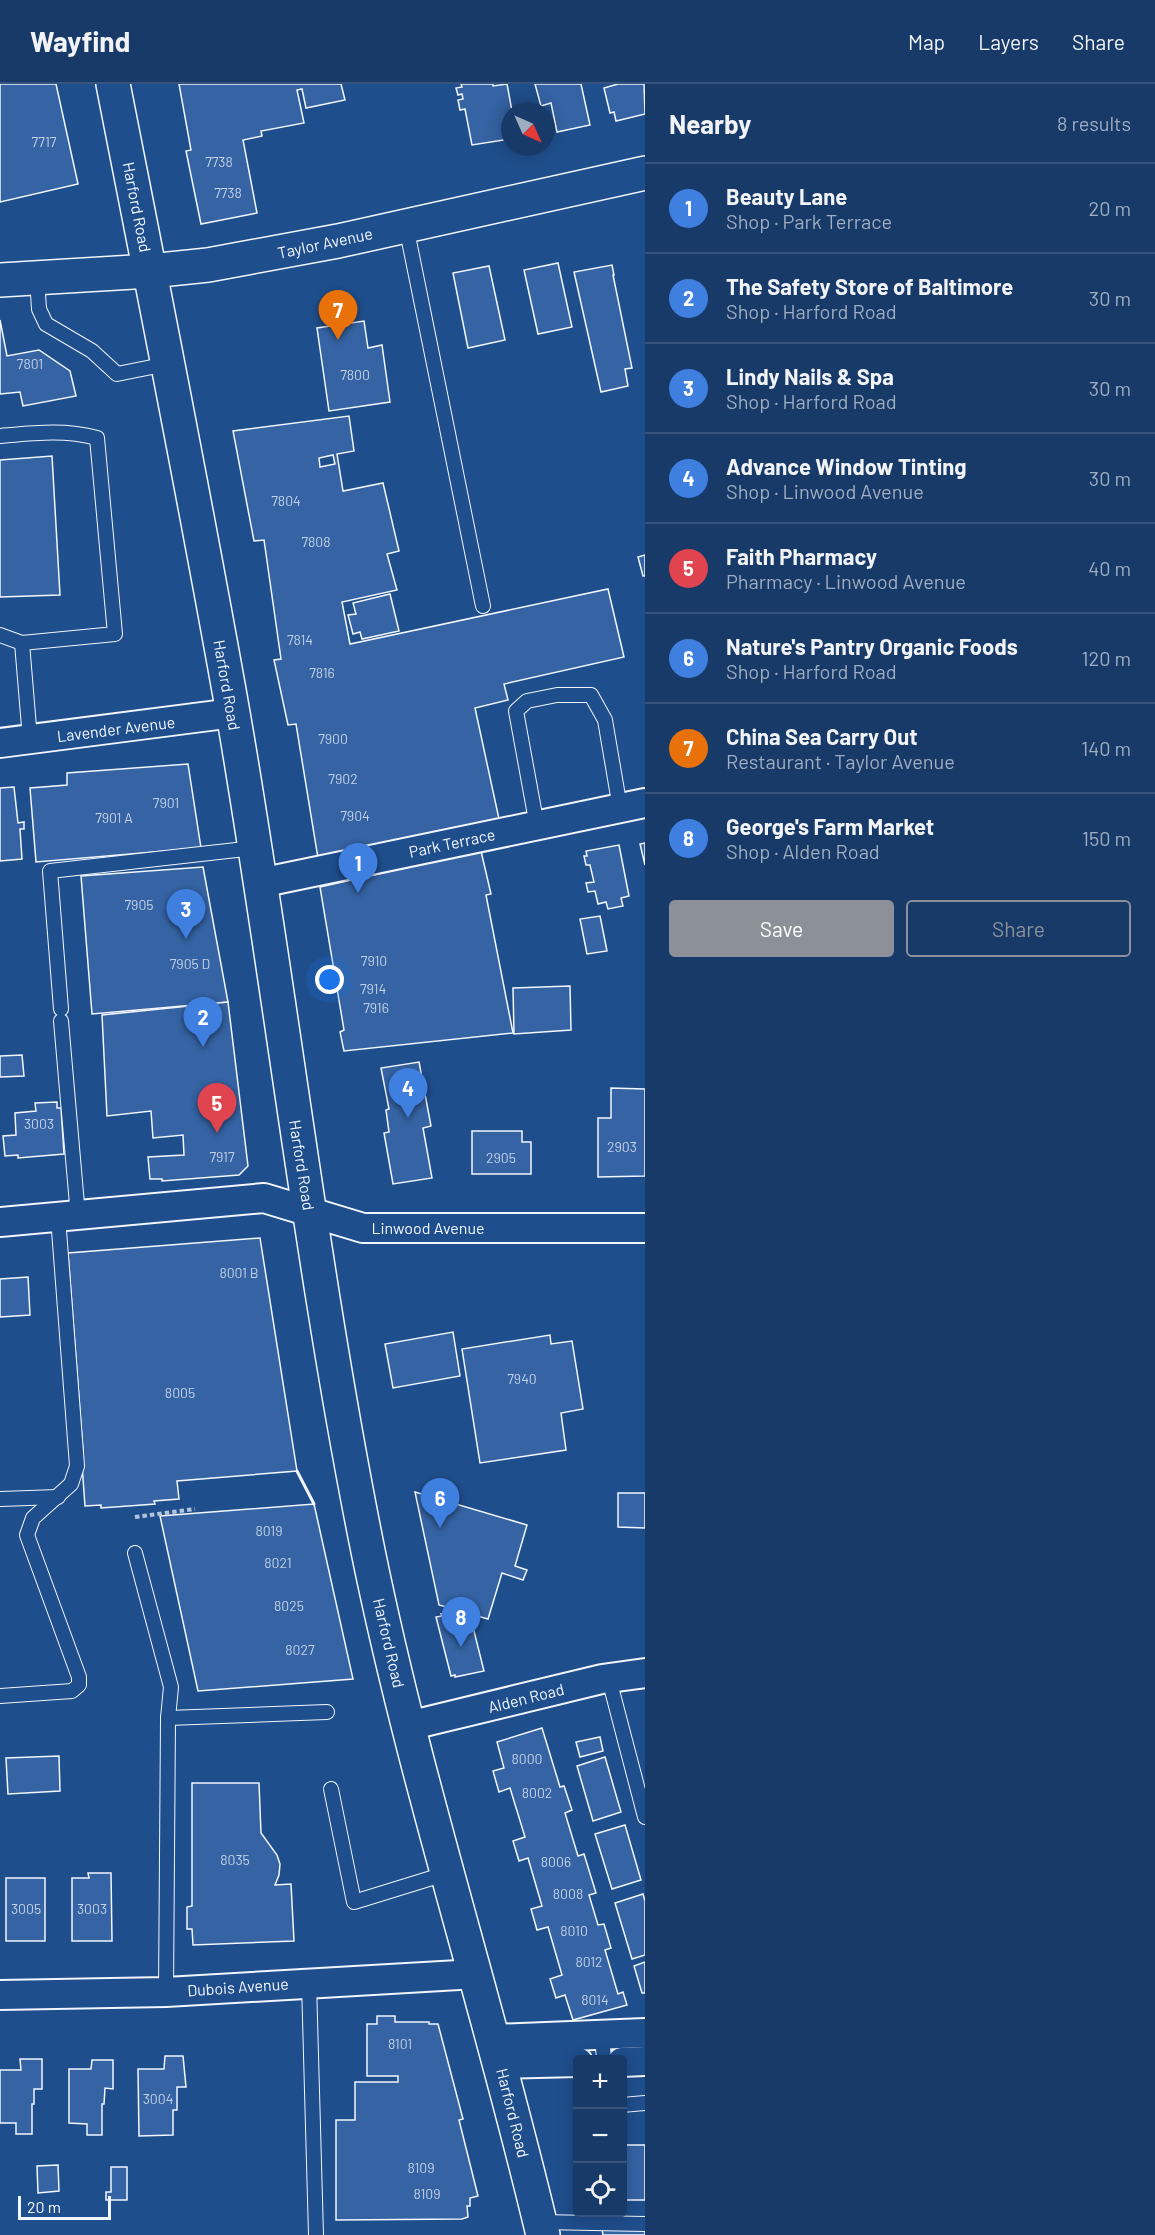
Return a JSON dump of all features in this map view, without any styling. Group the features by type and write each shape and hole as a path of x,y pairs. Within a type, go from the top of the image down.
{"main road":[{"name":"Harford Road","path":"113,84 233,713 309,1212 365,1534 408,1726 497,2051 542,2229"},
{"name":"Taylor Avenue","path":"0,280 150,271 270,255 645,173"}],"street":[{"name":"Lavender Avenue","path":"0,743 233,713"},
{"name":"Park Terrace","path":"260,883 632,806"},
{"name":"Linwood Avenue","path":"0,1222 264,1198 363,1228 645,1228"},
{"name":"Alden Road","path":"408,1726 609,1679 645,1673"},
{"name":"Dubois Avenue","path":"0,1995 166,1992 476,1974"},
{"path":"497,2051 603,2047 645,2033"},
{"path":"497,2051 573,2061"},
{"path":"627,2062 645,2061"}],"lane":[{"path":"406,226 483,606"},
{"path":"37,278 39,309 45,324 92,351 117,374 167,364"},
{"path":"0,436 78,432 97,438 115,634 22,643 0,635"},
{"path":"22,643 30,739"},
{"path":"537,825 516,711 527,701 557,695 591,695 605,720 632,806"},
{"path":"0,1696 72,1691 79,1685 79,1677 27,1535 33,1518 71,1484 77,1466 61,1015 50,871 254,848"},
{"path":"0,1499 58,1497"},
{"path":"135,1553 171,1687 168,1718 166,1992"},
{"path":"609,1679 645,1817"},
{"path":"168,1718 327,1712"},
{"path":"331,1790 354,1902 448,1873"},
{"path":"309,1983 316,2235"},
{"path":"627,2105 645,2103"},
{"path":"542,2229 645,2224"}],"path":[{"path":"135,1517 195,1509"}],"building":[{"path":"0,84 56,84 78,184 0,202"},
{"path":"179,84 341,84 345,100 306,108 302,89 297,90 304,123 261,131 262,136 243,140 257,213 201,224 186,151 191,150"},
{"path":"461,84 493,84 493,86 507,84 510,102 501,102 501,140 472,145 465,109 460,110 458,100 463,99 462,94 458,95 456,88 462,87"},
{"path":"535,84 581,84 590,125 557,132 555,102 540,102"},
{"path":"618,84 644,84 645,114 616,121 614,112 610,113 604,88"},
{"path":"558,263 572,327 538,334 524,270"},
{"path":"612,265 632,368 625,369 628,386 601,392 574,272"},
{"path":"489,266 505,340 468,348 453,273"},
{"path":"0,320 7,356 39,350 70,371 76,396 23,406 20,392 0,394"},
{"path":"364,321 368,348 382,345 390,402 329,411 317,328"},
{"path":"349,416 354,451 337,454 343,491 383,483 399,551 387,554 397,590 342,602 350,644 608,589 624,657 504,684 508,700 475,708 499,819 318,858 296,724 288,725 274,660 281,659 264,540 254,541 233,431","holes":["333,455 335,464 320,467 319,458"]},
{"path":"52,456 60,595 0,597 0,460"},
{"path":"645,555 645,576 643,576 638,557"},
{"path":"390,594 399,631 362,639 360,632 353,634 348,615 356,614 353,603"},
{"path":"188,764 201,848 36,862 30,788 67,785 67,773"},
{"path":"14,787 18,823 24,822 24,829 20,829 22,859 0,861 0,788"},
{"path":"645,843 645,865 640,844"},
{"path":"619,845 629,896 621,898 623,906 608,909 606,902 598,904 595,891 588,892 586,883 594,882 590,865 586,865 584,856 587,856 586,851"},
{"path":"481,851 491,894 486,895 513,1033 344,1051 340,1032 344,1030 320,887"},
{"path":"203,867 228,1002 92,1014 81,876"},
{"path":"600,916 607,951 587,954 580,919"},
{"path":"570,986 571,1030 514,1034 513,988"},
{"path":"228,1002 248,1166 239,1175 162,1181 162,1179 150,1179 148,1157 184,1155 183,1135 153,1138 151,1111 107,1116 102,1015"},
{"path":"22,1055 24,1076 0,1077 0,1056"},
{"path":"419,1062 431,1126 423,1128 432,1178 393,1184 384,1133 389,1132 386,1110 389,1109 381,1068"},
{"path":"611,1088 645,1089 645,1176 598,1177 598,1118 611,1118"},
{"path":"57,1102 57,1108 61,1108 64,1154 18,1158 18,1155 5,1156 3,1136 16,1135 15,1113 36,1111 35,1103"},
{"path":"472,1131 522,1131 522,1142 531,1142 531,1174 472,1174"},
{"path":"260,1238 297,1471 177,1481 179,1499 154,1501 155,1504 101,1508 101,1505 85,1506 68,1253"},
{"path":"28,1277 30,1315 0,1317 0,1279"},
{"path":"453,1332 460,1376 393,1388 385,1344"},
{"path":"550,1335 551,1344 572,1341 583,1409 561,1413 566,1450 480,1463 462,1349"},
{"path":"415,1492 527,1525 515,1566 527,1570 523,1580 502,1573 488,1619 439,1605"},
{"path":"618,1493 645,1493 645,1528 618,1527"},
{"path":"314,1504 353,1679 198,1691 160,1516"},
{"path":"441,1614 472,1623 484,1671 451,1676 436,1617 442,1616"},
{"path":"542,1728 560,1787 564,1786 572,1810 565,1813 578,1856 584,1854 596,1893 589,1895 598,1925 604,1924 611,1948 605,1950 618,1994 623,1992 627,2005 573,2020 565,1995 556,1998 550,1979 562,1975 548,1927 537,1930 531,1909 542,1906 528,1858 519,1861 513,1841 525,1837 510,1788 499,1792 493,1771 504,1768 497,1742"},
{"path":"600,1737 603,1751 580,1757 576,1742"},
{"path":"59,1756 60,1791 8,1794 6,1758"},
{"path":"605,1757 621,1812 593,1821 577,1766"},
{"path":"192,1783 259,1783 261,1833 277,1855 280,1864 275,1885 291,1884 294,1941 193,1945 192,1929 187,1929 187,1907 192,1906"},
{"path":"625,1825 641,1880 612,1889 595,1834"},
{"path":"88,1873 111,1873 112,1941 72,1941 72,1878 89,1878"},
{"path":"6,1878 45,1878 45,1941 6,1941"},
{"path":"643,1894 645,1955 632,1959 615,1903"},
{"path":"645,1962 645,1993 642,1993 634,1966"},
{"path":"377,2016 395,2016 395,2022 438,2024 463,2119 459,2120 478,2196 470,2198 470,2206 467,2206 468,2217 462,2219 336,2220 336,2120 355,2120 355,2082 398,2082 398,2076 367,2076 367,2024 377,2024"},
{"path":"165,2056 183,2056 186,2087 177,2087 177,2110 173,2110 173,2135 139,2136 138,2069 164,2069"},
{"path":"20,2059 42,2059 42,2089 34,2089 34,2104 32,2104 32,2134 16,2134 16,2123 0,2123 0,2070 21,2070"},
{"path":"92,2060 113,2060 113,2089 105,2088 104,2104 102,2104 102,2135 87,2135 87,2124 69,2123 69,2069 91,2069"},
{"path":"627,2145 645,2145 645,2200 627,2200"},
{"path":"58,2165 59,2191 38,2193 37,2166"},
{"path":"111,2167 127,2167 127,2200 106,2200 106,2192 111,2192"},
{"path":"645,2228 645,2235 603,2235 602,2229"}],"wall":[{"path":"297,1471 314,1504"}],"place":[{"name":"China Sea Carry Out","path":"338,340"},
{"name":"Beauty Lane","path":"358,893"},
{"name":"Lindy Nails & Spa","path":"186,939"},
{"name":"The Safety Store of Baltimore","path":"203,1047"},
{"name":"Advance Window Tinting","path":"408,1118"},
{"name":"Faith Pharmacy","path":"217,1133"},
{"name":"Nature's Pantry Organic Foods","path":"440,1528"},
{"name":"George's Farm Market","path":"461,1647"}]}
